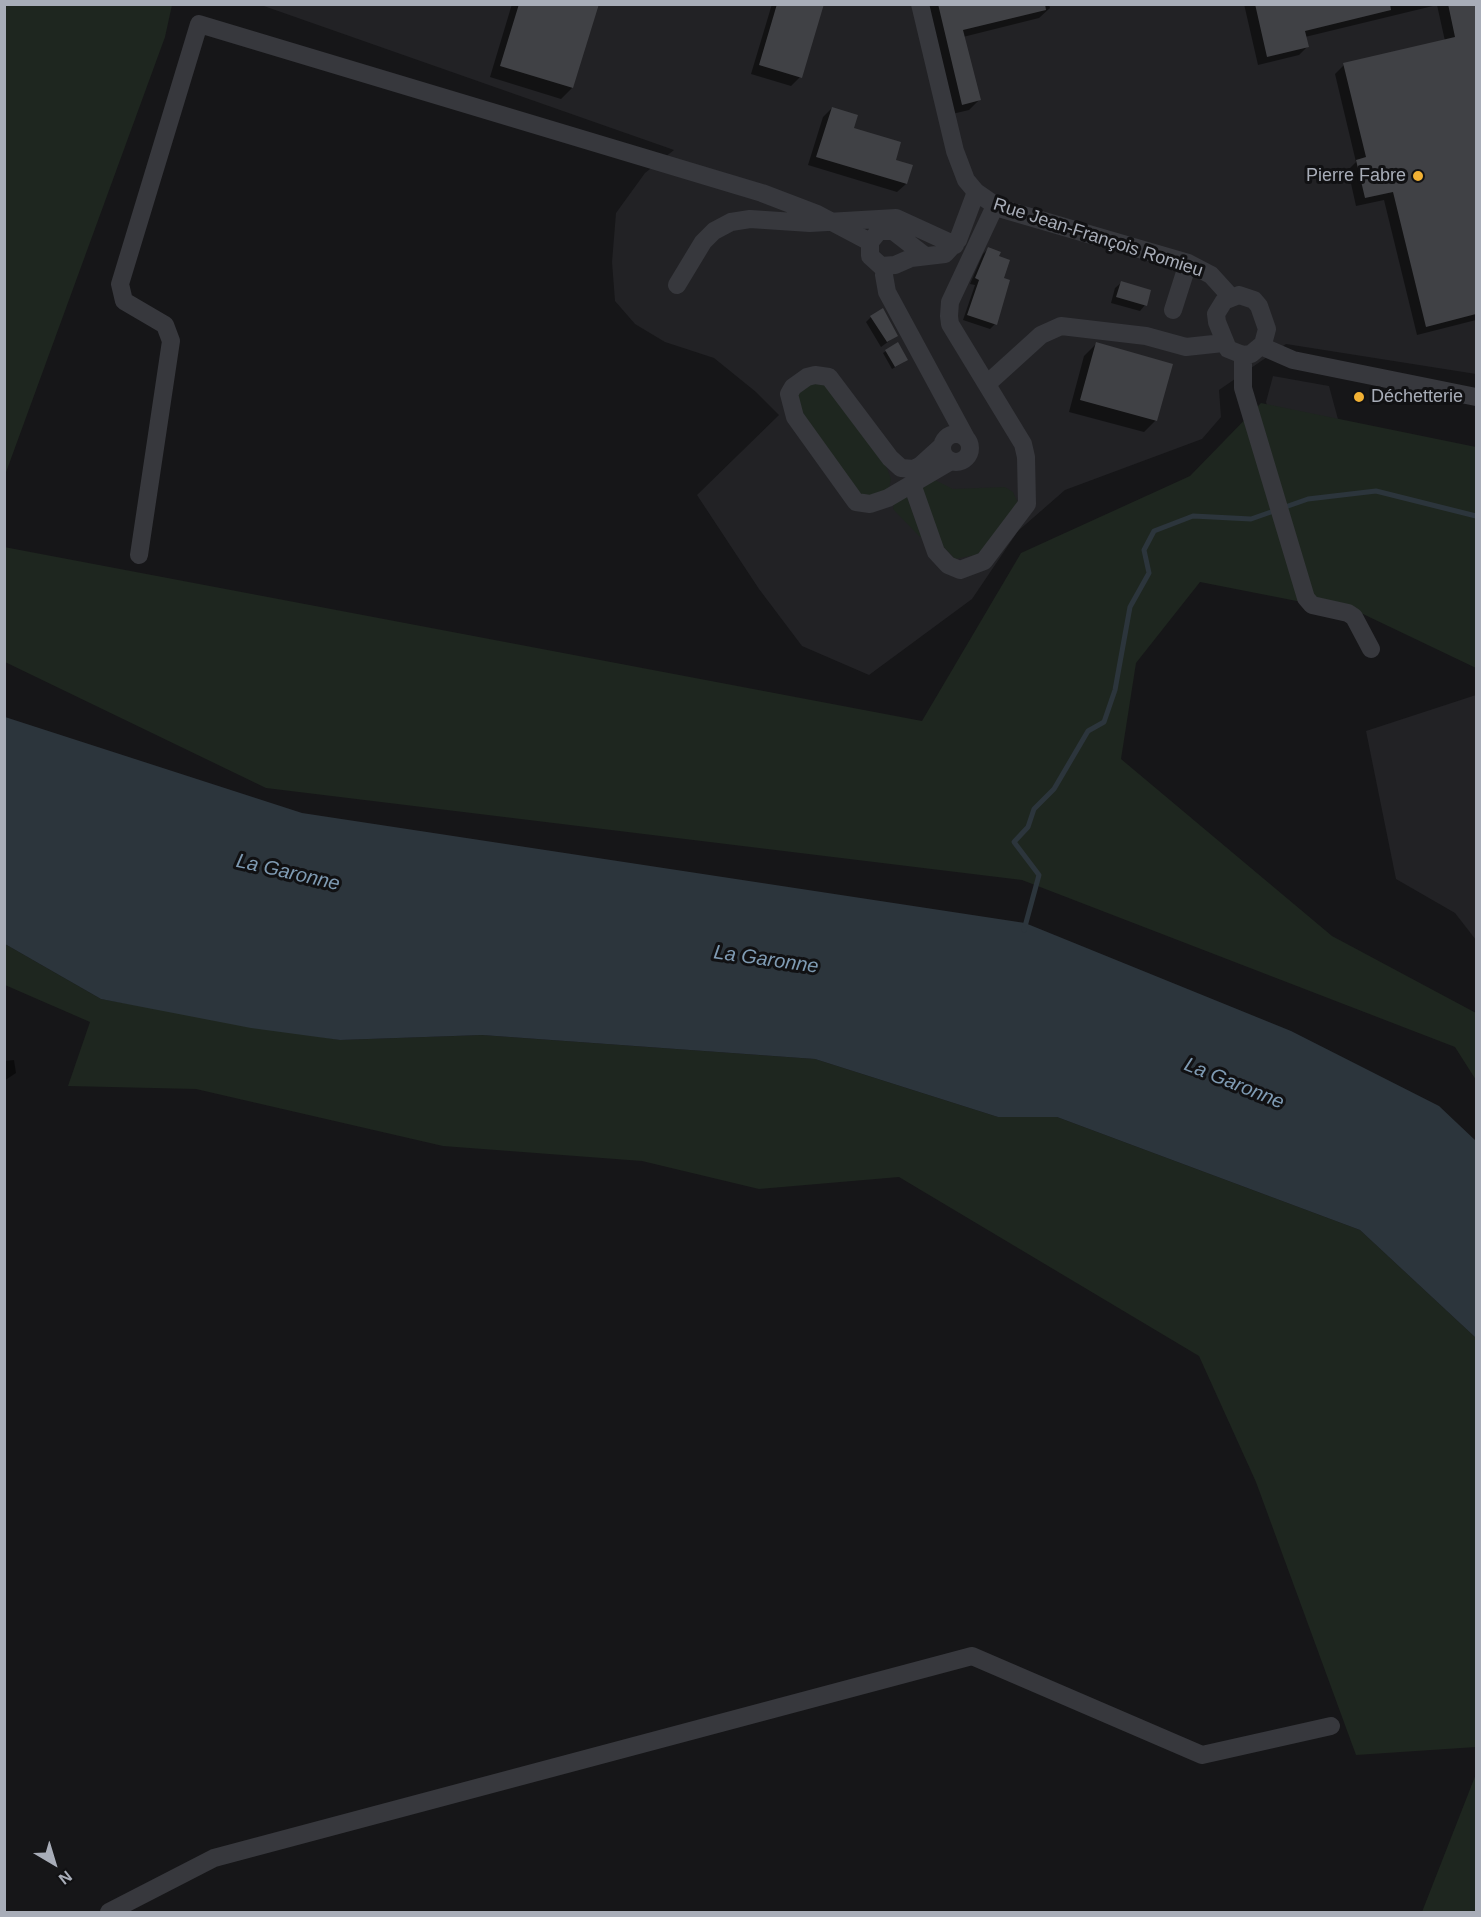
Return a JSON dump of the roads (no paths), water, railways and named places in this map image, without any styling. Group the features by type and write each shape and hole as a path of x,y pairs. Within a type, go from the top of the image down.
{"street":[{"name":"Rue Jean-François Romieu","path":"920,4 955,151 966,180 976,192 995,206 1188,263 1211,275 1231,297"},
{"path":"139,555 171,341 165,325 124,301 120,284 199,24 762,193 831,222 870,242"},
{"path":"924,255 893,231 879,231 870,242 870,256 874,262 885,266 924,255 945,254 955,245 976,192"},
{"path":"912,484 936,552 944,562 960,570 977,565 990,556 1027,504 1029,493 1023,444 950,324 949,309 995,206"},
{"path":"677,285 703,242 714,231 731,222 750,219 810,223 896,218 955,245"},
{"path":"1173,310 1188,263"},
{"path":"885,266 887,292 946,401 952,445"},
{"path":"1247,296 1259,306 1266,337 1261,346 1251,354 1243,355 1228,349 1223,343 1216,314 1224,301 1231,297 1247,296"},
{"path":"987,384 1041,335 1061,326 1146,336 1186,347 1223,343"},
{"path":"1261,346 1293,360 1476,397"},
{"path":"1243,355 1243,388 1306,598 1315,605 1348,613 1354,617 1371,649"},
{"path":"815,375 823,375 834,381 884,450 901,468 914,469 952,445 912,484 880,501 870,504 856,502 795,417 789,400 793,387 815,375"},
{"path":"110,1912 214,1858 972,1656 1202,1755 1331,1726"}],"water":[{"name":"La Garonne","path":"5,717 302,813 1025,923 1291,1031 1439,1106 1476,1141 1476,1338 1360,1230 1057,1117 998,1117 815,1059 482,1035 340,1040 251,1028 101,999 5,944"}],"waterway":[{"path":"1024,930 1039,875 1014,842 1028,827 1034,809 1054,789 1088,731 1104,722 1115,690 1130,607 1149,573 1144,550 1154,531 1193,516 1251,519 1308,499 1376,491 1476,516"}],"place":[{"name":"Pierre Fabre","path":"1418,176"},
{"name":"Déchetterie","path":"1359,397"}]}
